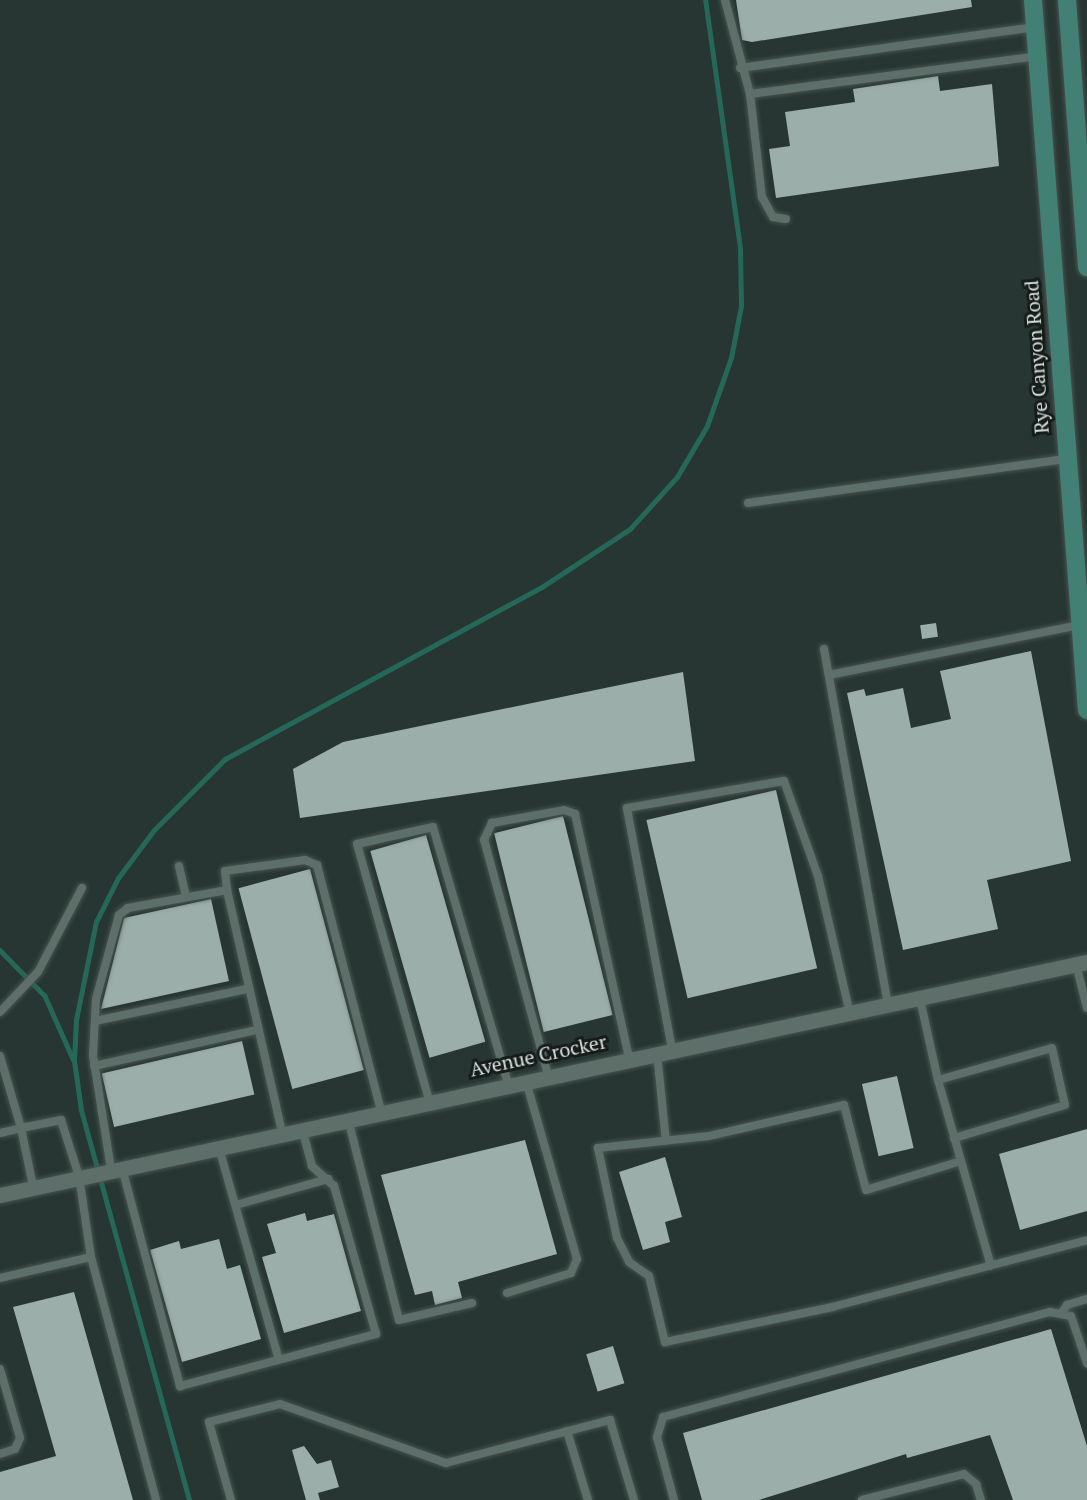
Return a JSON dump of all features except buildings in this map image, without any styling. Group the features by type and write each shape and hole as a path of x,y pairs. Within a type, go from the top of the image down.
{"main road":[{"name":"Rye Canyon Road","path":"1033,0 1065,459 1082,624 1087,710"},
{"path":"1067,0 1087,267"}],"street":[{"name":"Avenue Crocker","path":"0,1195 629,1057 920,999 1082,963"}],"lane":[{"path":"725,0 740,68 750,94 762,197 773,217 786,219"},
{"path":"740,68 1035,27"},
{"path":"750,94 1037,56"},
{"path":"748,503 1065,459"},
{"path":"829,675 1082,624"},
{"path":"824,649 888,1005"},
{"path":"666,1141 664,1050 627,808 784,781 818,876 850,1013"},
{"path":"548,1075 484,840 492,823 564,810 575,814 629,1057"},
{"path":"429,1100 357,844 433,827 508,1084"},
{"path":"282,1132 247,989 225,871 305,860 317,865 381,1111"},
{"path":"180,866 186,897"},
{"path":"0,1012 34,976 82,888"},
{"path":"227,890 128,908 119,915 95,1021 94,1066 116,1168 180,1386 376,1334 328,1179 312,1166 302,1128"},
{"path":"1082,963 1087,1008"},
{"path":"95,1021 247,989"},
{"path":"920,999 938,1080 991,1266"},
{"path":"94,1066 257,1030"},
{"path":"938,1080 1052,1048 1065,1105 954,1138"},
{"path":"0,1056 21,1128 33,1186"},
{"path":"507,1293 571,1273 577,1259 525,1080"},
{"path":"961,1161 866,1190 844,1105 666,1141 598,1148 617,1238 629,1262 649,1276 665,1342 991,1266 1087,1240"},
{"path":"348,1118 399,1320 407,1323 472,1303"},
{"path":"0,1133 62,1120 79,1176 91,1257 156,1500"},
{"path":"219,1146 279,1360"},
{"path":"236,1205 328,1179"},
{"path":"0,1278 91,1257"},
{"path":"1062,1312 1066,1305 1087,1299"},
{"path":"674,1500 657,1437 663,1417 1062,1312 1071,1316 1087,1363"},
{"path":"0,1369 20,1438 15,1449 0,1454"},
{"path":"231,1500 209,1422 280,1404 446,1463 610,1420 634,1500"},
{"path":"567,1431 588,1500"},
{"path":"862,1500 964,1474 976,1484 981,1500"}],"waterway":[{"path":"189,1500 81,1110 74,1061 76,1020 96,922 118,878 154,830 225,759 542,587 630,529 677,477 707,426 731,358 741,306 740,248 705,0"},
{"path":"0,950 45,996 73,1059"}]}
